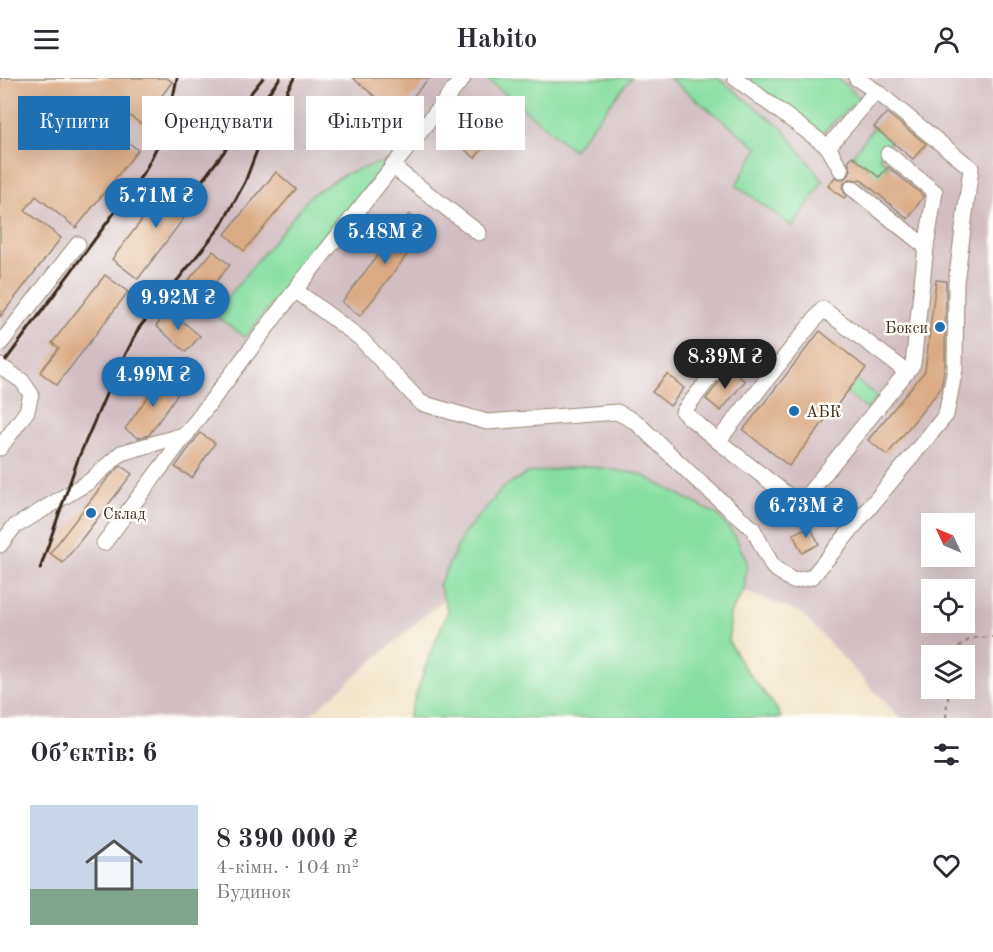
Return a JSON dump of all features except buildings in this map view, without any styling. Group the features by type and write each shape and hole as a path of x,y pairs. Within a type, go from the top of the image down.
{"lane":[{"path":"104,543 295,290 463,78"},
{"path":"735,78 828,147 841,170"},
{"path":"295,290 360,339 421,403 487,422 617,412 636,422 696,479 753,528 773,567 793,581 812,577 946,415 955,369 956,283 971,168 876,91 856,78"},
{"path":"828,147 876,91"},
{"path":"726,357 683,412 796,509 913,364 926,247 935,192 888,154"},
{"path":"392,166 479,233"},
{"path":"852,188 926,247"},
{"path":"0,344 78,244"},
{"path":"718,441 823,309 907,372"},
{"path":"0,366 22,381 31,394 27,411 0,448"},
{"path":"0,545 14,527 90,481 121,453 187,434"}],"path":[{"path":"963,645 971,638 993,637"},
{"path":"946,718 948,699"}],"shaded area":[{"path":"0,78 993,78 993,718 900,718 800,612 608,542 461,584 307,718 0,718"}],"green space":[{"path":"486,78 631,78 573,150 525,110 525,96 508,96"},
{"path":"669,78 718,78 782,128 823,181 793,227 736,185 758,148"},
{"path":"747,78 837,78 860,98 822,133"},
{"path":"874,127 891,141 879,157 889,165 870,188 859,180 868,168 852,156"},
{"path":"388,160 245,337 214,314 311,195 345,174"},
{"path":"856,380 877,396 867,409 846,393"},
{"path":"586,466 640,474 718,515 735,536 747,562 744,590 730,614 729,642 743,666 776,708 781,718 408,718 448,611 439,585 464,533 504,487 528,473"}],"railway":[{"path":"6,360 145,171 167,126 177,78"},
{"path":"248,96 263,78"},
{"path":"195,190 280,78"},
{"path":"40,569 78,459 111,383 139,328 221,226 245,182 262,137 294,78"}],"place":[{"name":"Бокси","path":"940,327"},
{"name":"АБК","path":"794,411"},
{"name":"Склад","path":"91,513"}]}
